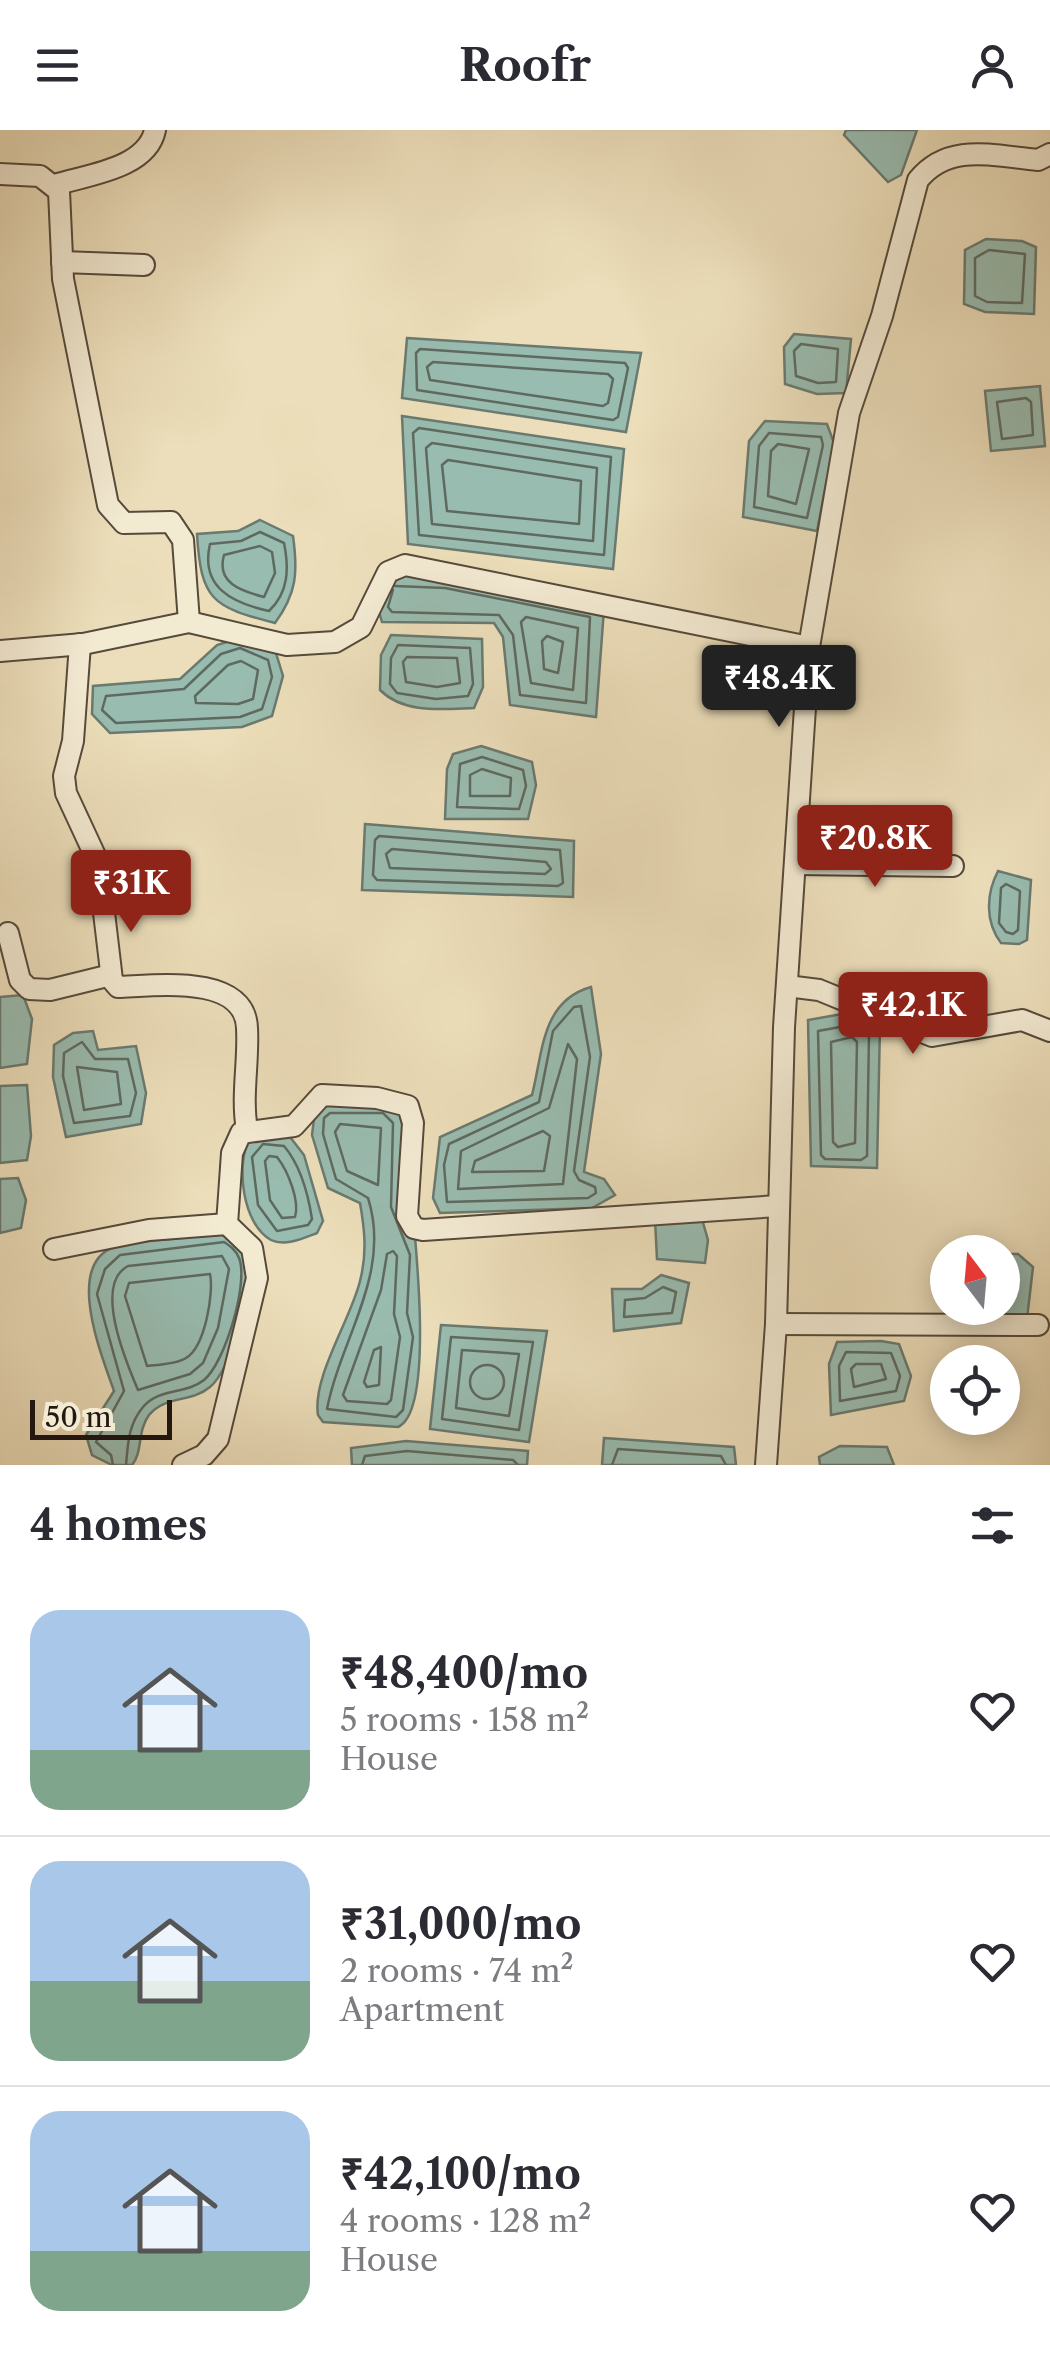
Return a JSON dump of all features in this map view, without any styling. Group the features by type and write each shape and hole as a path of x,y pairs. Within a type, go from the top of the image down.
{"street":[{"path":"55,185 130,161 145,150 154,130"},
{"path":"766,1465 776,1324 788,986 809,648 849,412 882,316 918,180 931,164 952,153 1038,160 1050,154"},
{"path":"0,174 40,176 55,185 62,198 62,262 108,505 124,524 171,522 178,530 183,540 190,622"},
{"path":"62,262 144,266"},
{"path":"0,650 80,644 190,622 287,645 336,642 360,627 388,572 405,565 809,648"},
{"path":"80,644 73,741 64,776 66,792 98,862 111,976 118,987 190,987 225,995 239,1006 248,1026 244,1112 248,1130"},
{"path":"797,864 954,866"},
{"path":"8,933 20,980 29,989 50,990 111,976"},
{"path":"788,986 819,990 932,1036 1022,1020 1050,1031"},
{"path":"227,1224 232,1153 241,1133 294,1126 308,1106 322,1095 401,1102 408,1106 413,1123 407,1216 414,1228 778,1206"},
{"path":"54,1249 150,1230 227,1224 252,1248 257,1278 218,1438 204,1456 184,1465"},
{"path":"776,1324 1038,1326"}],"water":[{"path":"846,130 917,130 901,175 888,182 844,135"},
{"path":"986,239 1022,241 1036,247 1034,314 985,312 964,304 965,250"},
{"path":"794,334 851,339 846,393 817,394 785,384 784,347"},
{"path":"407,338 641,353 626,432 402,398"},
{"path":"1040,386 1045,446 991,451 985,391"},
{"path":"402,416 624,449 613,569 408,544"},
{"path":"765,421 827,424 834,443 817,531 743,517 749,441"},
{"path":"260,520 293,536 294,582 275,623 237,612 214,597 207,587 199,556 197,534 238,531"},
{"path":"396,575 445,578 604,609 596,717 510,705 503,637 494,623 382,622 378,608"},
{"path":"391,635 482,639 483,687 474,708 412,707 380,690 381,655"},
{"path":"242,637 275,650 283,676 272,716 242,727 110,733 92,714 93,686 180,679 217,645"},
{"path":"481,746 532,762 536,785 528,819 445,819 447,769 453,754"},
{"path":"365,824 574,841 573,897 362,890"},
{"path":"998,871 1031,880 1027,940 1019,944 1001,943 992,926 989,898"},
{"path":"591,987 601,1054 584,1172 604,1179 615,1195 592,1208 440,1213 433,1198 440,1137 532,1095 553,1016 575,994"},
{"path":"23,995 32,1019 27,1064 0,1068 0,997"},
{"path":"861,1015 880,1025 877,1168 811,1166 808,1020"},
{"path":"93,1031 98,1050 136,1046 146,1093 141,1124 66,1137 53,1077 54,1045 73,1033"},
{"path":"27,1085 31,1136 27,1160 0,1163 0,1086"},
{"path":"325,1103 400,1108 404,1122 420,1335 418,1378 411,1410 398,1427 323,1422 318,1415 321,1383 355,1296 364,1252 360,1203 328,1188 312,1135 315,1111"},
{"path":"276,1134 290,1137 304,1155 323,1221 317,1233 288,1242 276,1242 261,1232 244,1193 243,1164 249,1139"},
{"path":"18,1178 26,1200 21,1228 0,1233 0,1179"},
{"path":"702,1219 708,1240 705,1263 657,1259 655,1220"},
{"path":"223,1231 244,1249 251,1265 250,1292 226,1365 203,1392 163,1404 149,1415 132,1465 112,1465 92,1455 86,1435 114,1391 90,1309 93,1268 103,1253 122,1245"},
{"path":"1020,1256 1033,1267 1027,1319 1020,1318"},
{"path":"661,1275 689,1283 681,1323 614,1331 612,1289 642,1289"},
{"path":"441,1325 547,1331 529,1442 430,1429"},
{"path":"837,1342 899,1344 911,1376 904,1401 831,1415 829,1364"},
{"path":"604,1438 734,1447 736,1465 602,1465"},
{"path":"406,1441 528,1451 527,1465 352,1465 351,1448"},
{"path":"840,1446 887,1447 894,1465 820,1465 819,1457"}]}
